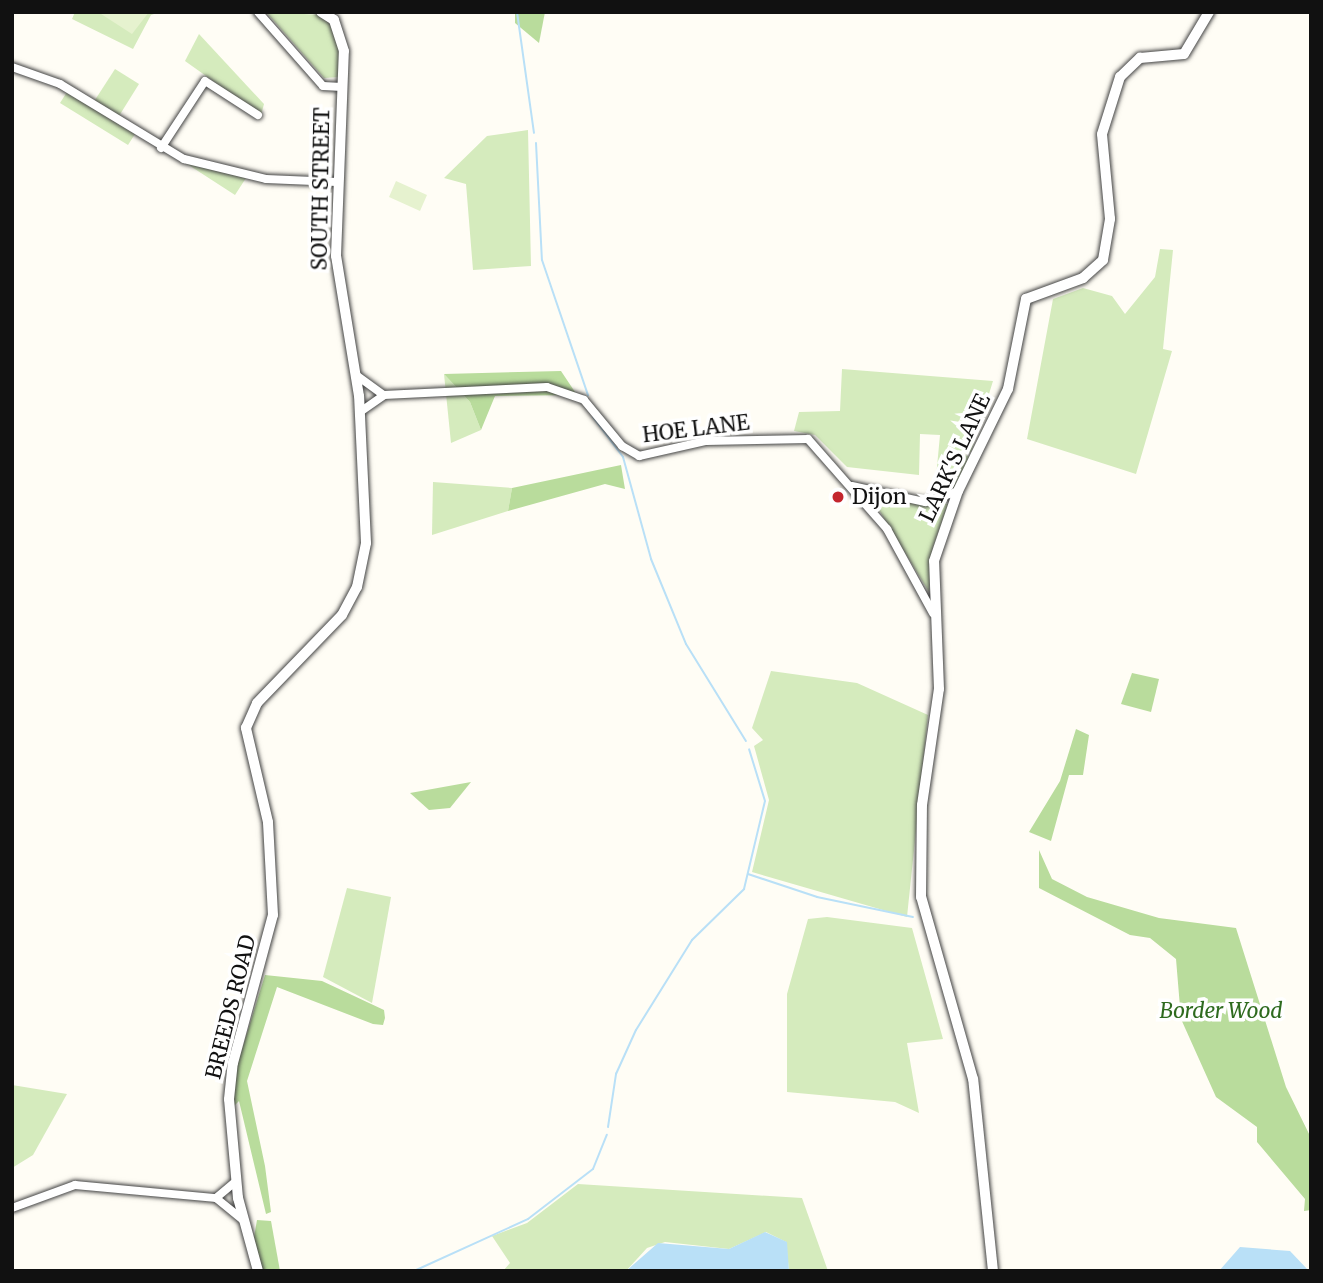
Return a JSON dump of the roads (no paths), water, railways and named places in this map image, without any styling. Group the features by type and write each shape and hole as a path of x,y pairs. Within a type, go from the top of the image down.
{"street":[{"path":"258,12 323,86 342,87"},
{"name":"SOUTH STREET","path":"321,12 342,38 337,182 338,283 356,375"},
{"name":"LARK'S LANE","path":"993,1271 973,1079 921,897 922,806 939,689 933,613 934,561 957,491 1008,389 1026,299 1083,278 1103,260 1110,219 1102,134 1120,78 1140,58 1184,54 1209,12"},
{"path":"12,67 60,84 161,148 266,179 337,182"},
{"path":"161,148 205,80 258,115"},
{"path":"356,375 384,395 360,412"},
{"name":"BREEDS ROAD","path":"258,1271 243,1220 236,1181 230,1081 267,954 274,880 268,822 246,728 257,703 320,641 357,587 366,533 356,375"},
{"name":"HOE LANE","path":"384,395 568,390 631,453 801,438 850,485 905,556 933,613"},
{"path":"850,485 925,502 957,491"},
{"path":"216,1198 236,1181"},
{"path":"12,1208 75,1185 216,1198 243,1220"}],"water":[{"path":"765,1232 787,1242 789,1271 626,1271 658,1243 729,1249"},
{"path":"1240,1247 1290,1251 1309,1271 1219,1271"}],"waterway":[{"path":"517,12 534,133"},
{"path":"536,143 542,260 588,395"},
{"path":"593,417 623,457 651,559 686,644 746,741"},
{"path":"608,1127 616,1074 636,1030 692,940 744,889 765,801 749,749"},
{"path":"748,874 817,897 913,917"},
{"path":"414,1271 528,1219 593,1169 607,1135"}],"place":[{"name":"Dijon","path":"838,497"}],"park label":[{"name":"Border Wood","path":"1221,1011"}]}
